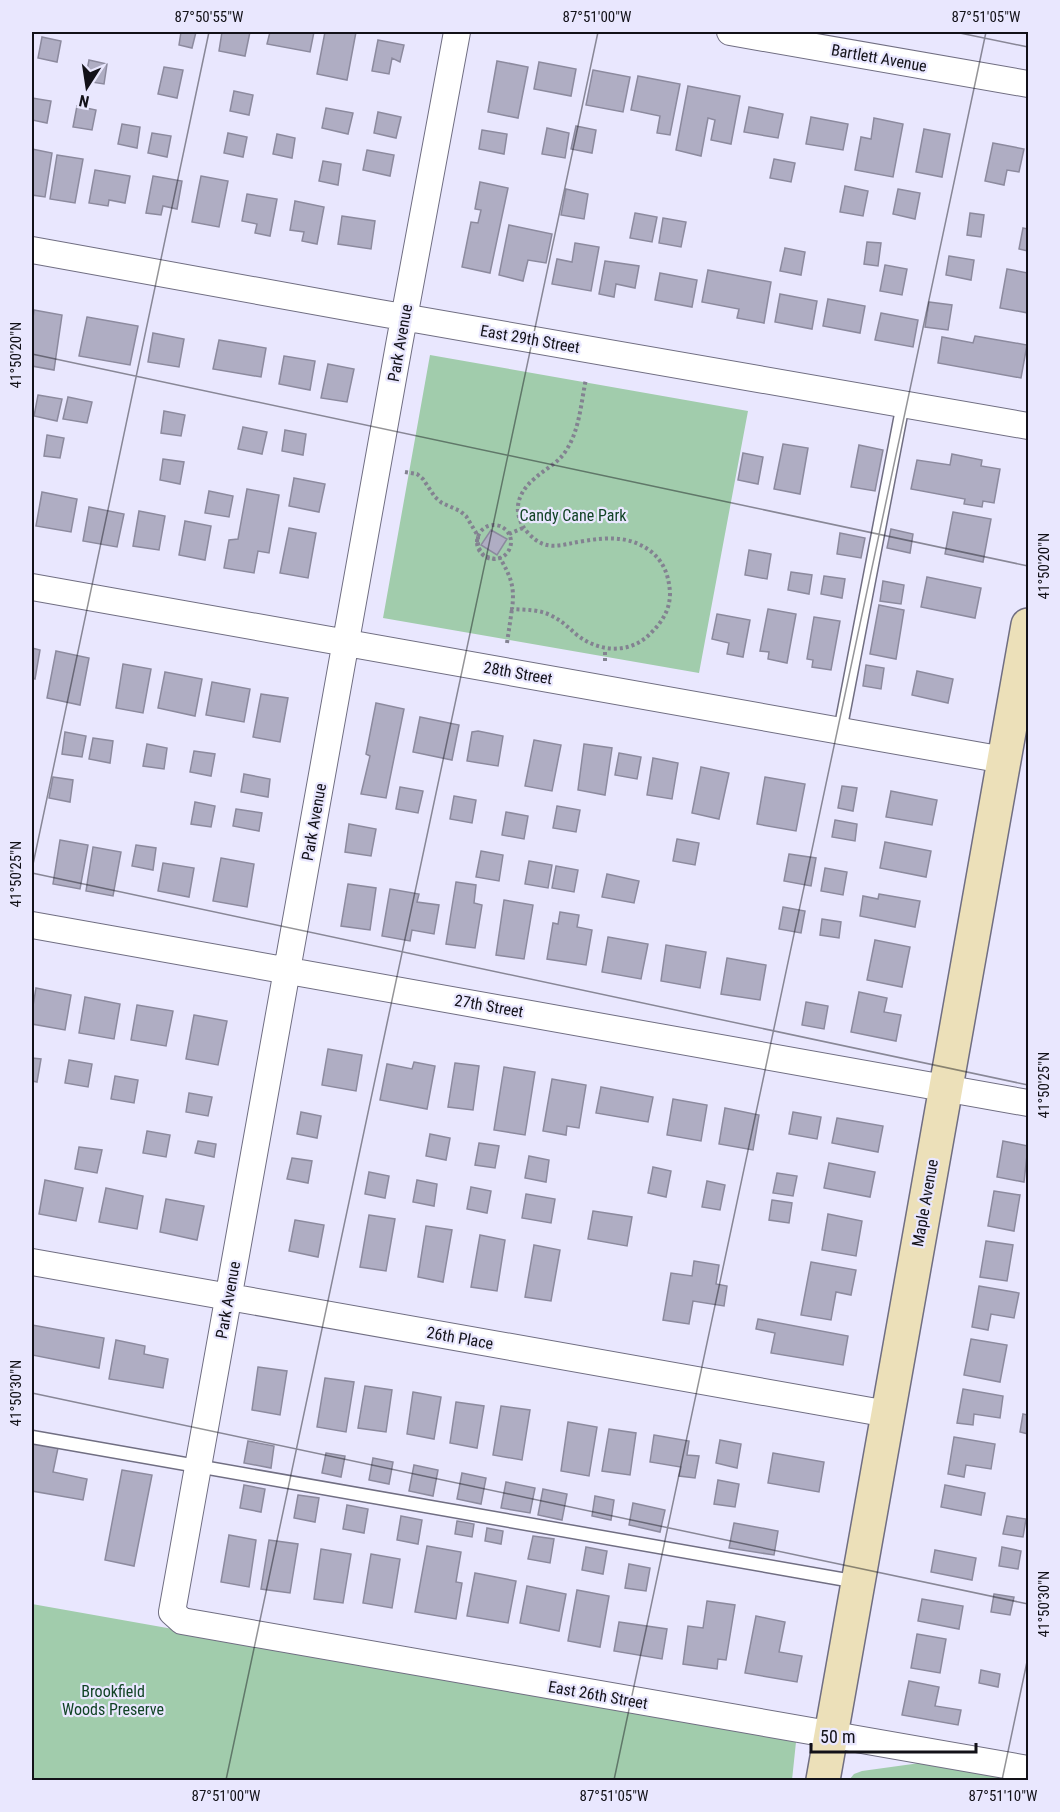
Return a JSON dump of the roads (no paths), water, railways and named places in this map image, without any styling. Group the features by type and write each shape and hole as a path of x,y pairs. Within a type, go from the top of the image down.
{"street":[{"name":"Park Avenue","path":"172,1612 457,32"},
{"name":"Bartlett Avenue","path":"730,32 1029,84"},
{"name":"East 29th Street","path":"32,249 404,317 1029,426"},
{"name":"28th Street","path":"32,587 1004,760"},
{"name":"Maple Avenue","path":"823,1780 1029,625"},
{"name":"27th Street","path":"32,925 1029,1103"},
{"name":"26th Place","path":"32,1262 888,1414"},
{"name":"East 26th Street","path":"172,1612 182,1621 1029,1769"}],"lane":[{"path":"840,731 903,404"},
{"path":"32,1437 859,1582"}],"park label":[{"name":"Candy Cane Park","path":"573,515"},
{"name":"Brookfield Woods Preserve","path":"113,1700"}]}
